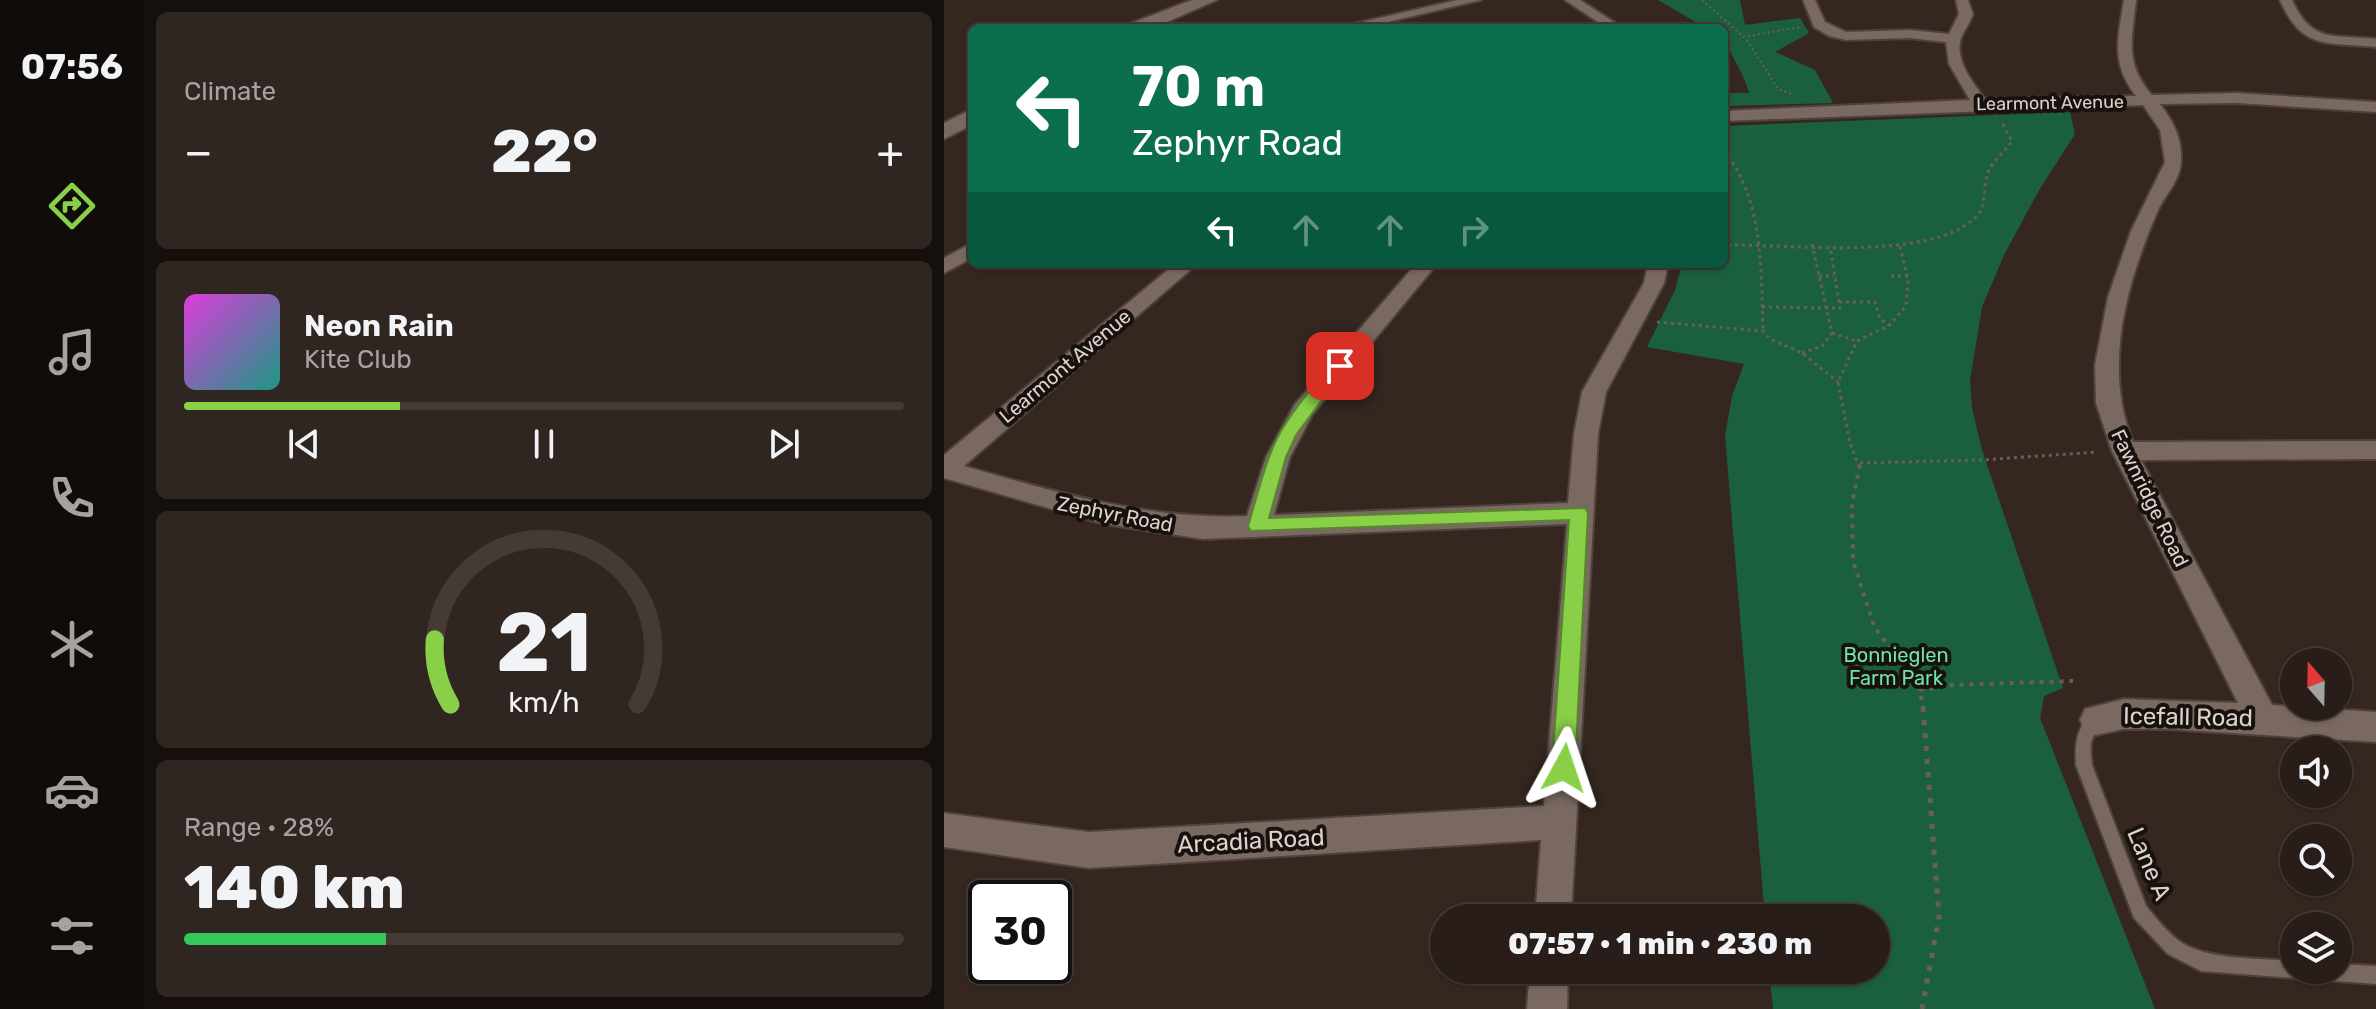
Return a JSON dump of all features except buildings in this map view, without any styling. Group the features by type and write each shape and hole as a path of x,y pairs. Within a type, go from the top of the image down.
{"street":[{"path":"1146,24 1208,0"},
{"path":"1362,24 1475,0"},
{"path":"1571,0 1610,24"},
{"path":"1809,0 1819,24 1834,33 1846,36 1909,34 1954,39"},
{"path":"1962,0 1965,20 1954,39 1953,52 1961,74 1988,108"},
{"name":"Fawnridge Road","path":"2130,0 2125,63 2173,139 2173,166 2150,209 2115,309 2106,388 2112,421 2124,451 2262,718"},
{"path":"2286,0 2303,30 2374,45"},
{"path":"1415,13 1427,24"},
{"name":"Learmont Avenue","path":"1728,116 2151,100 2266,99 2376,107"},
{"path":"944,132 968,118"},
{"path":"944,267 968,252"},
{"name":"Learmont Avenue","path":"944,469 1182,268"},
{"path":"1257,526 1278,457 1303,410 1424,268"},
{"path":"1554,904 1586,434 1594,392 1654,283 1657,268"},
{"path":"2124,451 2376,450"},
{"name":"Zephyr Road","path":"944,469 1071,508 1157,525 1203,528 1579,513"},
{"name":"Icefall Road","path":"2096,720 2124,714 2262,718 2376,727"},
{"name":"Arcadia Road","path":"944,830 1089,850 1559,822"},
{"path":"1547,1009 1548,984"}],"lane":[{"name":"Lane A","path":"2096,720 2088,727 2082,746 2084,765 2140,912 2174,948 2201,962 2280,969"},
{"name":"Lane A","path":"2352,974 2376,975"}],"path":[{"path":"1702,0 1743,37 1778,89 1795,95"},
{"path":"1743,37 1805,26"},
{"path":"1728,245 1900,246 1936,241 1957,232 1977,216 1983,205 1989,169 2012,141 1988,108"},
{"path":"1728,156 1740,171 1753,219 1763,331 1770,339 1802,353 1838,382"},
{"path":"1812,244 1832,333"},
{"path":"1762,307 1840,308 1830,245"},
{"path":"1832,333 1857,341 1876,335 1908,302 1909,276 1900,246"},
{"path":"1819,276 1834,276"},
{"path":"1891,276 1909,276"},
{"path":"1839,302 1875,302 1880,319 1889,325"},
{"path":"1657,322 1763,331"},
{"path":"1802,353 1822,346 1832,333"},
{"path":"1857,341 1838,382 1850,443 1860,463 1852,503 1853,561 1874,626 1920,690 1927,728 1939,917 1922,1009"},
{"path":"1860,463 1982,460 2097,452"},
{"path":"1920,690 1951,685 2073,681"}],"green space":[{"path":"1658,0 1740,0 1745,25 1800,18 1809,33 1775,52 1815,70 1833,103 1728,106 1728,93 1749,93 1728,46 1728,24 1699,24"},
{"name":"Bonnieglen Farm Park","path":"2070,112 2075,134 2038,192 2004,255 1982,307 1970,380 1972,408 1982,450 2063,688 2044,696 2040,718 2155,1009 1773,1009 1770,984 1890,984 1890,904 1764,904 1725,436 1732,396 1744,364 1647,347 1675,290 1681,268 1728,268 1728,126"}],"route":[{"path":"1340,366 1322,385 1288,434 1257,526 1579,513 1564,768"}]}
